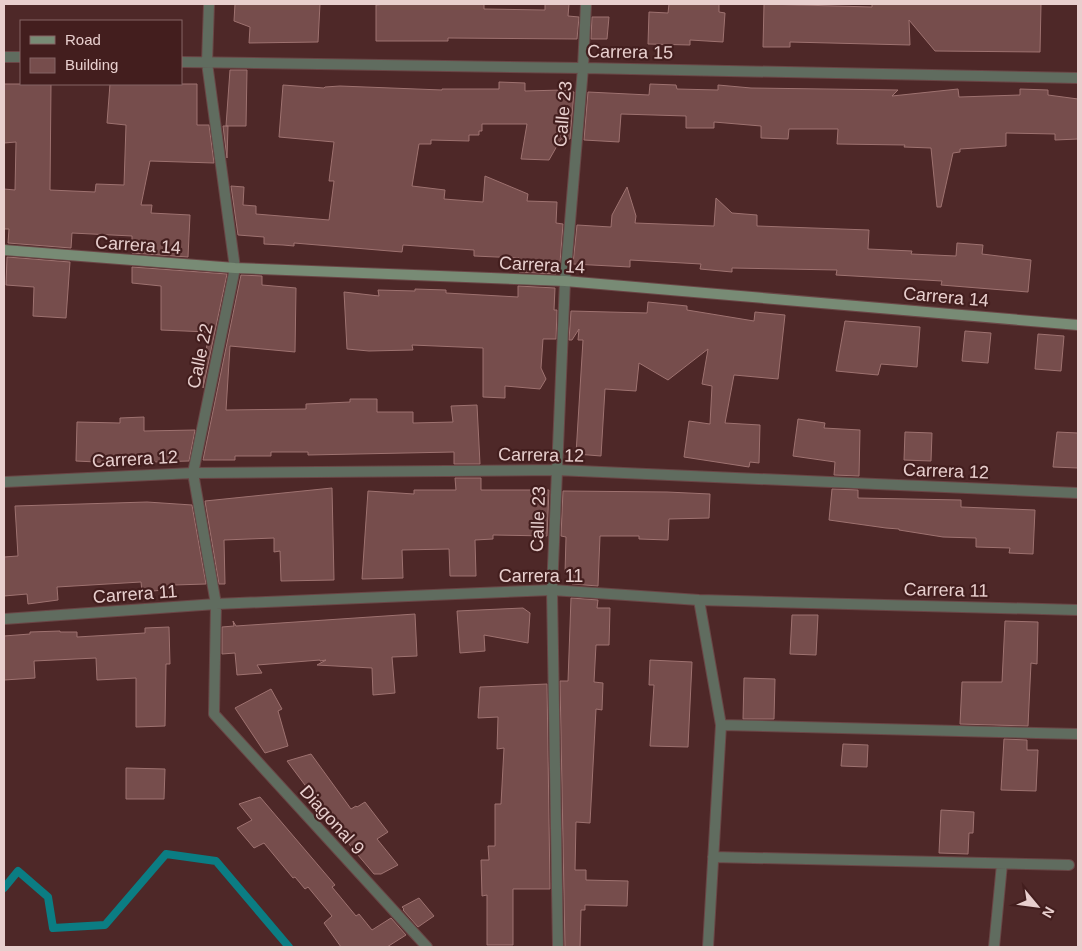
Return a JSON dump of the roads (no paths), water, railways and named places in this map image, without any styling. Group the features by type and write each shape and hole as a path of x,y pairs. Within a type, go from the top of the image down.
{"street":[{"name":"Calle 22","path":"209,4 207,63 235,268 193,473 216,604 214,714"},
{"name":"Calle 23","path":"558,947 552,590 565,281 583,68 586,4"},
{"path":"4,57 20,57"},
{"name":"Carrera 15","path":"182,62 1078,78"},
{"name":"Carrera 14","path":"4,250 235,268 565,281 1078,325"},
{"name":"Carrera 12","path":"4,482 193,473 557,470 1078,493"},
{"name":"Carrera 11","path":"4,619 216,604 552,590 699,600 1078,610"},
{"path":"699,600 721,725 708,947"},
{"name":"Diagonal 9","path":"214,714 427,947"},
{"path":"721,725 1078,734"},
{"path":"713,857 1069,865"},
{"path":"994,947 1002,864"}],"waterway":[{"path":"4,888 18,871 48,897 53,928 105,925 166,854 216,861 289,947"}]}
